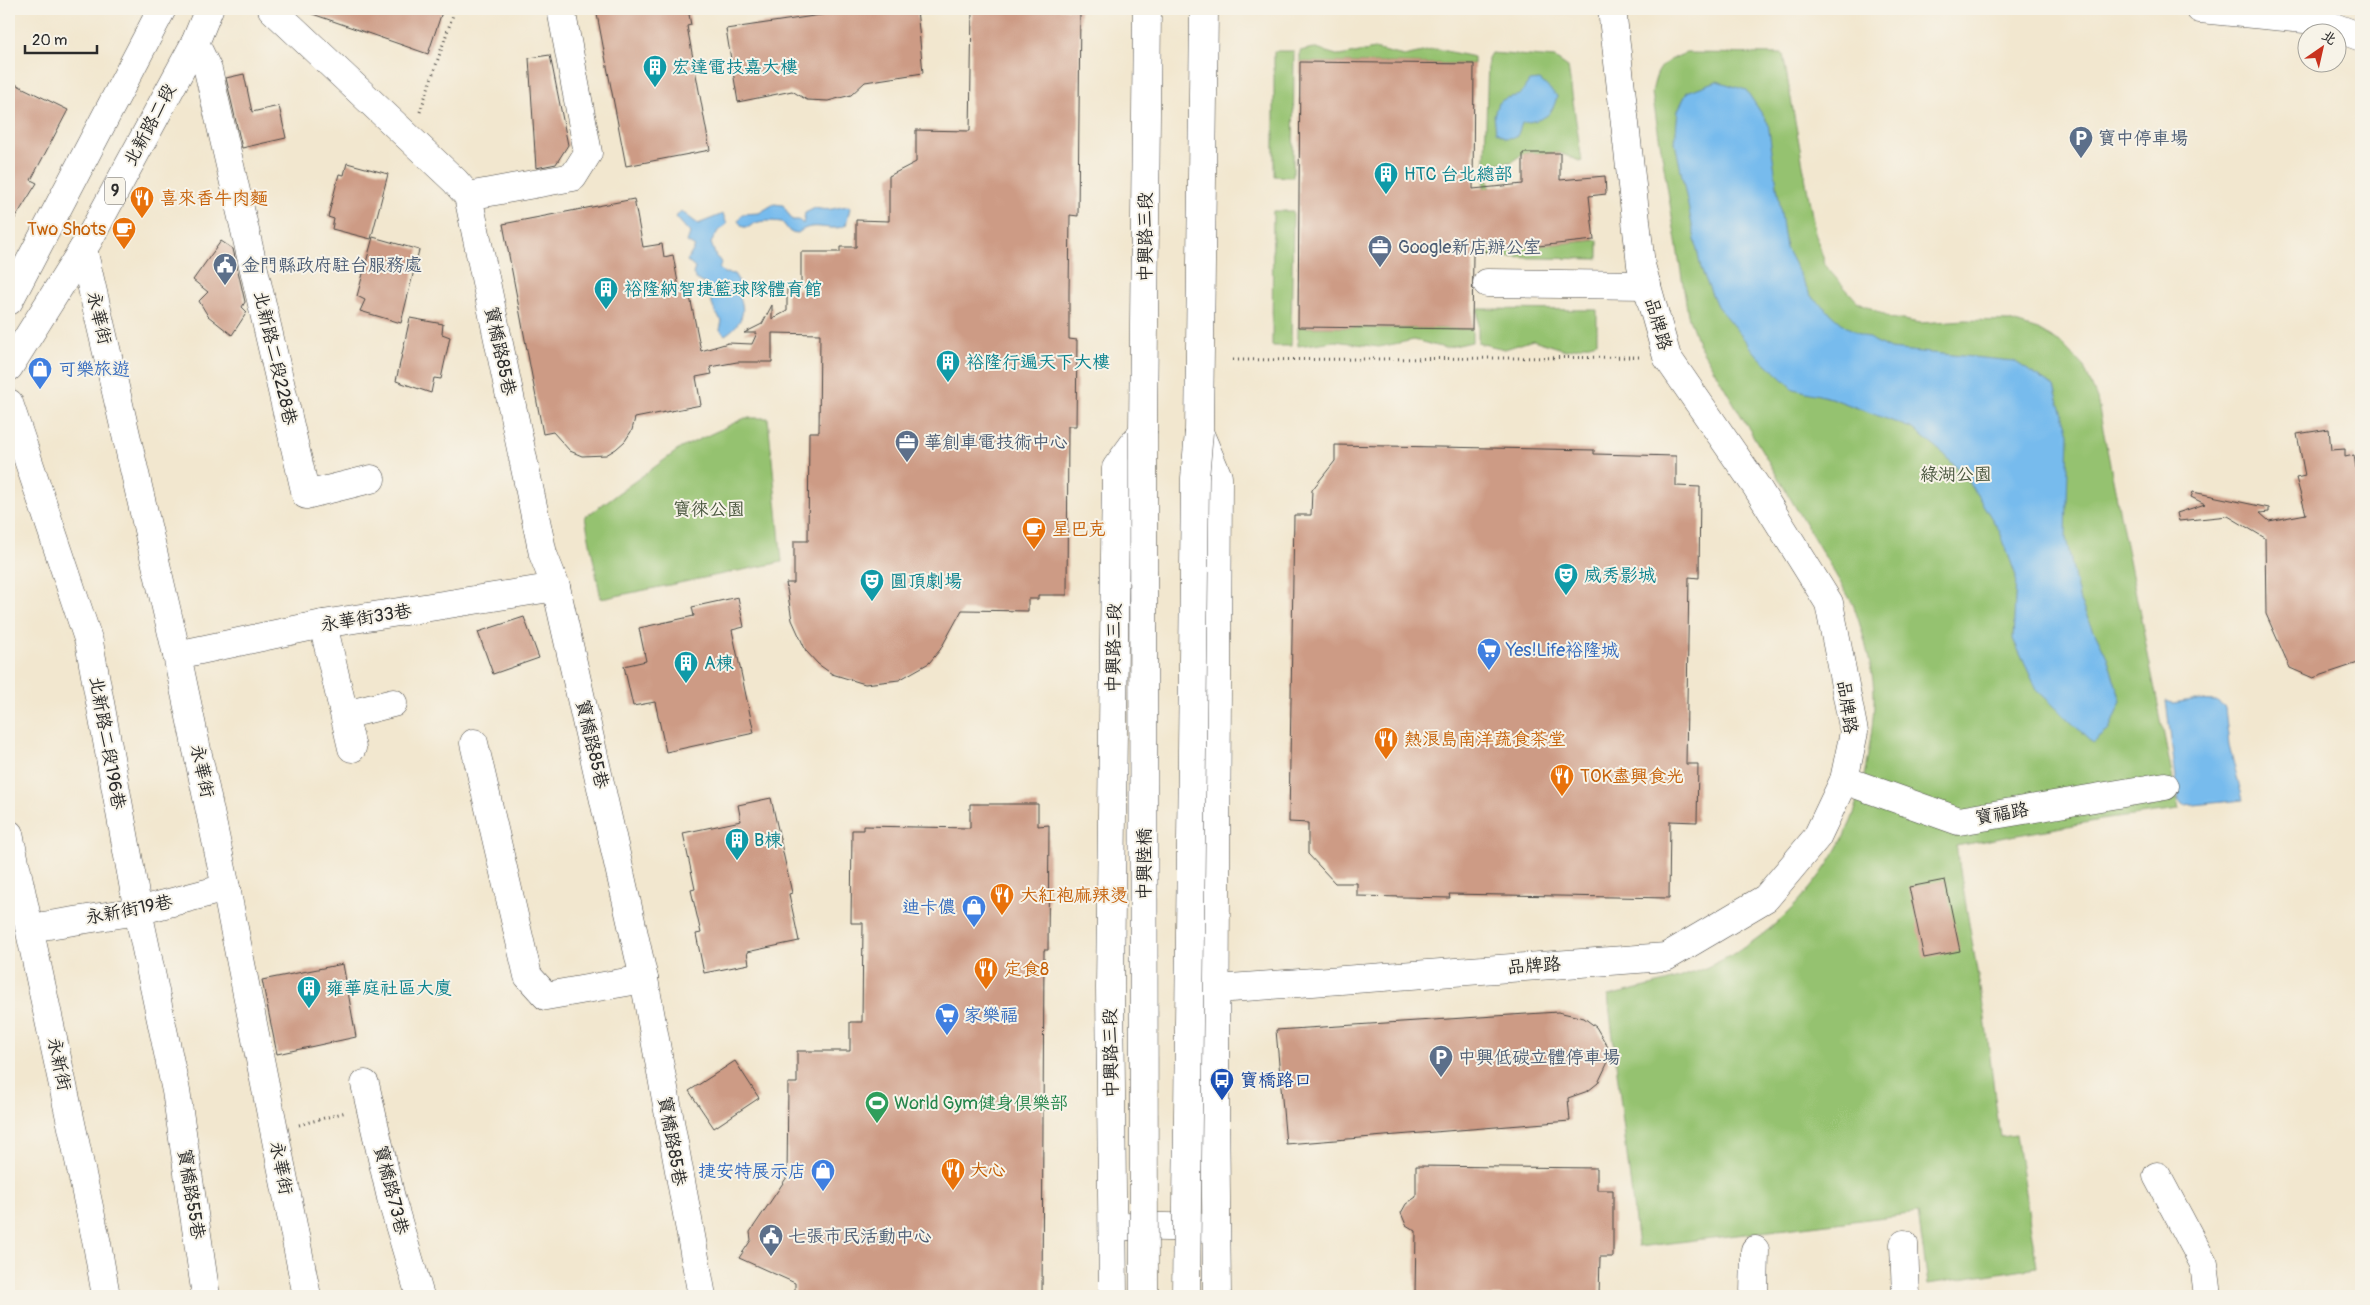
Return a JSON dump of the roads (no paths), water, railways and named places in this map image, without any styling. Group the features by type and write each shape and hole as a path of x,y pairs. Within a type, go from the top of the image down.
{"street":[{"path":"9,301 162,9"},
{"name":"北新路二段","path":"9,367 83,249 195,42 209,9"},
{"path":"272,9 468,196 573,178 588,153 561,9"},
{"name":"中興路三段","path":"1113,1296 1110,978 1116,468 1144,431 1147,9"},
{"path":"1186,1296 1195,478 1199,432 1204,9"},
{"name":"品牌路","path":"1216,989 1666,957 1766,898 1817,837 1844,780 1854,732 1829,603 1756,486 1667,357 1641,265 1612,9"},
{"path":"2200,9 2315,20 2353,26"},
{"name":"北新路二段228巷","path":"195,42 208,70 306,495 371,479"},
{"name":"寶橋路85巷","path":"468,196 543,554 556,587 644,979 702,1296"},
{"name":"永華街","path":"83,249 177,655 226,888 307,1296"},
{"path":"1487,283 1647,285"},
{"name":"北新路二段196巷","path":"9,403 89,642 138,911 176,1091"},
{"name":"中興陸橋","path":"1144,431 1144,1296"},
{"path":"1199,432 1218,477 1217,1296"},
{"name":"永華街33巷","path":"177,655 323,624 556,587"},
{"path":"323,624 352,748"},
{"path":"344,715 393,703"},
{"path":"474,744 528,976 546,996 644,979"},
{"name":"寶福路","path":"1844,780 1959,822 2165,786"},
{"name":"永新街","path":"9,834 97,1244 106,1296"},
{"name":"永新街19巷","path":"30,928 138,911 226,888"},
{"name":"寶橋路55巷","path":"176,1091 206,1296"},
{"name":"寶橋路73巷","path":"368,1095 391,1198 420,1296"},
{"path":"2157,1176 2204,1264 2208,1296"},
{"path":"1113,1225 1218,1228"},
{"path":"1904,1244 1906,1296"},
{"path":"1754,1296 1755,1250"}],"water":[{"path":"1540,80 1557,96 1549,113 1541,119 1522,123 1517,137 1506,138 1496,132 1494,115 1498,103 1506,98 1520,95 1529,81"},
{"path":"1717,81 1746,90 1768,123 1786,248 1811,296 1845,326 1890,349 2014,361 2054,387 2069,433 2066,538 2080,602 2107,657 2121,701 2109,730 2093,743 2037,690 2013,639 2016,576 2000,532 1969,482 1944,454 1913,429 1831,398 1794,389 1758,356 1717,306 1701,269 1675,142 1678,110 1687,92"},
{"path":"774,204 783,205 792,220 799,220 803,224 805,213 815,208 829,209 849,206 850,208 846,225 834,228 810,227 798,233 790,232 782,222 760,222 749,227 743,227 738,221 742,214 759,213"},
{"path":"681,211 698,224 723,214 727,224 718,231 711,243 716,257 722,262 719,268 724,273 734,274 743,288 738,294 742,306 741,317 735,327 725,335 720,330 722,321 712,306 712,288 696,279 693,274 695,268 687,261 695,247 687,242 690,233 676,217"},
{"path":"2192,700 2216,701 2225,708 2229,745 2243,800 2183,806 2179,801 2166,701 2173,703"}],"place":[{"name":"宏達電技嘉大樓","path":"655,88"},
{"name":"寶中停車場","path":"2081,159"},
{"name":"HTC 台北總部","path":"1386,195"},
{"name":"喜來香牛肉麵","path":"142,219"},
{"name":"Two Shots","path":"124,250"},
{"name":"Google新店辦公室","path":"1380,268"},
{"name":"金門縣政府駐台服務處","path":"225,286"},
{"name":"裕隆納智捷籃球隊體育館","path":"606,310"},
{"name":"裕隆行遍天下大樓","path":"948,383"},
{"name":"可樂旅遊","path":"40,390"},
{"name":"華創車電技術中心","path":"907,463"},
{"name":"星巴克","path":"1034,550"},
{"name":"威秀影城","path":"1566,596"},
{"name":"圓頂劇場","path":"872,602"},
{"name":"Yes!Life裕隆城","path":"1489,671"},
{"name":"A棟","path":"686,684"},
{"name":"熱浪島南洋蔬食茶堂","path":"1386,760"},
{"name":"TOK盡興食光","path":"1562,797"},
{"name":"B棟","path":"737,861"},
{"name":"大紅袍麻辣燙","path":"1002,916"},
{"name":"迪卡儂","path":"974,928"},
{"name":"定食8","path":"986,990"},
{"name":"雍華庭社區大廈","path":"309,1009"},
{"name":"家樂福","path":"947,1036"},
{"name":"中興低碳立體停車場","path":"1441,1078"},
{"name":"寶橋路口","path":"1222,1101"},
{"name":"World Gym健身俱樂部","path":"877,1124"},
{"name":"大心","path":"953,1191"},
{"name":"捷安特展示店","path":"823,1192"},
{"name":"七張市民活動中心","path":"771,1257"}],"park label":[{"name":"綠湖公園","path":"1956,474"},
{"name":"寶徠公園","path":"709,509"}]}
